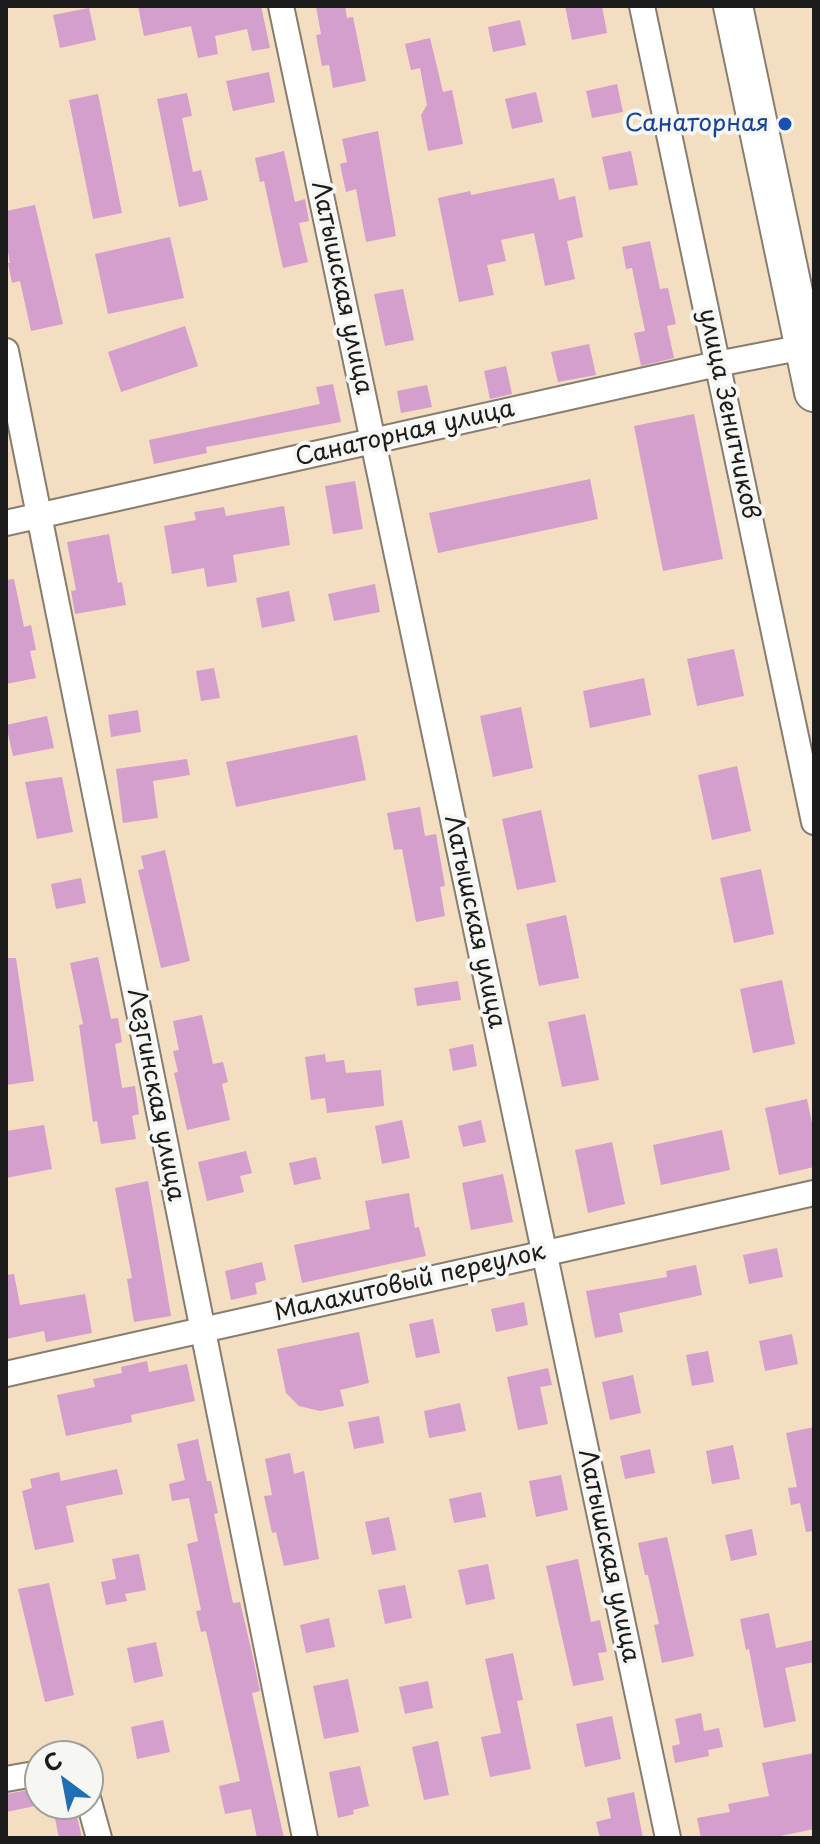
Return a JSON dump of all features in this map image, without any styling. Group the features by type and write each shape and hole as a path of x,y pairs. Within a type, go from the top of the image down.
{"main road":[{"path":"733,6 814,392"}],"street":[{"name":"Латышская улица","path":"281,6 668,1838"},
{"name":"улица Зенитчиков","path":"642,6 814,822"},
{"name":"Санаторная улица","path":"6,523 804,347"},
{"name":"Лезгинская улица","path":"6,351 305,1838"},
{"name":"Малахитовый переулок","path":"6,1374 814,1193"}],"building":[{"path":"138,6 261,6 270,48 252,51 247,29 215,36 218,54 198,58 191,26 144,36"},
{"path":"316,6 345,6 347,18 353,17 366,81 333,88 329,65 322,66 316,35 321,34"},
{"path":"565,6 602,6 607,33 572,40"},
{"path":"89,8 96,40 60,48 53,15"},
{"path":"520,20 526,45 493,52 488,27"},
{"path":"430,38 443,92 452,90 463,144 428,151 421,115 427,105 420,68 411,70 405,44"},
{"path":"269,72 275,102 233,111 226,81"},
{"path":"617,84 623,112 592,118 586,91"},
{"path":"536,92 543,122 512,129 505,99"},
{"path":"187,93 192,116 182,118 193,172 201,170 208,200 179,207 157,99"},
{"path":"98,94 122,213 93,219 69,100"},
{"path":"378,131 396,236 366,242 356,189 346,192 340,164 347,162 342,139"},
{"path":"284,151 295,202 305,199 309,221 299,223 308,262 283,268 264,181 260,182 255,158"},
{"path":"631,151 638,185 609,190 602,157"},
{"path":"554,178 559,200 575,196 583,237 567,241 575,279 545,286 534,233 501,240 506,261 487,265 494,295 459,302 438,198 470,191 471,195"},
{"path":"35,205 63,324 31,331 20,281 12,283 6,241 6,211"},
{"path":"170,237 184,298 108,314 95,254"},
{"path":"650,241 660,289 668,288 676,324 667,326 674,358 641,366 634,333 645,331 632,268 626,269 622,247"},
{"path":"403,289 414,340 385,346 374,294"},
{"path":"185,326 198,366 121,392 108,352"},
{"path":"589,344 596,375 558,382 551,352"},
{"path":"506,366 512,394 490,399 484,371"},
{"path":"333,384 341,422 206,447 207,453 154,464 149,440 320,404 316,387"},
{"path":"427,385 432,407 401,413 397,391"},
{"path":"694,414 723,559 663,571 634,426"},
{"path":"590,479 598,519 438,553 429,513"},
{"path":"355,481 363,529 333,534 325,486"},
{"path":"284,506 290,545 233,555 237,582 207,587 204,568 172,574 164,526 196,520 194,512 224,507 226,516"},
{"path":"109,534 118,583 122,582 126,605 75,614 71,591 76,590 67,542"},
{"path":"14,579 24,627 31,625 36,650 30,651 36,678 6,684 6,580"},
{"path":"375,584 380,612 334,621 328,594"},
{"path":"289,591 295,621 262,628 256,598"},
{"path":"734,649 744,696 697,706 687,659"},
{"path":"214,668 220,698 201,701 196,671"},
{"path":"644,678 651,715 590,728 583,691"},
{"path":"521,707 533,768 493,777 480,716"},
{"path":"138,710 141,732 111,737 108,715"},
{"path":"47,716 54,748 13,756 6,725"},
{"path":"357,735 366,780 236,807 226,762"},
{"path":"187,759 190,775 153,781 158,818 123,823 116,769"},
{"path":"737,766 751,831 712,840 698,775"},
{"path":"62,777 73,832 37,839 25,782"},
{"path":"420,807 425,836 436,834 445,886 440,887 445,916 416,922 402,849 394,850 387,813"},
{"path":"541,810 556,882 517,890 502,819"},
{"path":"165,850 190,961 161,968 138,870 144,869 141,856"},
{"path":"761,869 774,934 734,943 720,878"},
{"path":"81,878 86,903 56,909 51,884"},
{"path":"566,915 579,978 539,986 526,924"},
{"path":"98,957 111,1019 118,1018 122,1042 115,1044 122,1088 135,1086 139,1114 132,1116 136,1139 101,1144 97,1121 93,1122 79,1025 83,1024 70,963"},
{"path":"6,958 16,958 34,1081 6,1085"},
{"path":"782,980 795,1044 753,1053 740,989"},
{"path":"458,981 461,1000 417,1006 414,988"},
{"path":"585,1014 599,1080 562,1087 548,1022"},
{"path":"202,1015 213,1064 223,1062 228,1082 222,1084 230,1120 187,1130 174,1073 178,1072 173,1051 179,1050 173,1021"},
{"path":"473,1044 477,1066 453,1071 449,1049"},
{"path":"325,1054 326,1062 344,1060 346,1073 381,1070 384,1106 327,1113 325,1098 311,1100 305,1057"},
{"path":"807,1099 814,1133 814,1167 779,1175 765,1108"},
{"path":"402,1120 410,1158 382,1164 375,1126"},
{"path":"481,1120 486,1142 463,1147 458,1126"},
{"path":"44,1125 52,1169 6,1178 6,1131"},
{"path":"722,1130 730,1170 661,1185 653,1145"},
{"path":"612,1142 625,1204 588,1213 575,1150"},
{"path":"246,1151 252,1173 240,1176 244,1192 207,1201 198,1162"},
{"path":"316,1157 321,1179 294,1185 289,1163"},
{"path":"503,1174 513,1222 471,1230 462,1183"},
{"path":"148,1181 171,1316 134,1322 127,1279 132,1278 115,1188"},
{"path":"409,1193 415,1228 419,1227 426,1256 302,1283 294,1245 370,1229 365,1201"},
{"path":"777,1248 783,1277 749,1284 743,1255"},
{"path":"262,1262 266,1280 255,1283 257,1294 231,1300 225,1271"},
{"path":"696,1265 702,1295 619,1313 623,1332 595,1338 586,1291 667,1277 666,1271"},
{"path":"14,1274 20,1305 85,1294 92,1333 46,1342 44,1331 6,1339 6,1275"},
{"path":"524,1302 528,1325 496,1332 491,1309"},
{"path":"433,1319 440,1353 416,1358 409,1324"},
{"path":"359,1332 369,1383 340,1390 344,1406 320,1411 299,1406 286,1393 277,1349"},
{"path":"792,1334 798,1364 765,1371 759,1341"},
{"path":"708,1351 714,1382 692,1386 686,1355"},
{"path":"147,1361 149,1372 187,1364 195,1401 131,1415 132,1422 66,1436 57,1395 95,1387 93,1379 122,1373 121,1367"},
{"path":"548,1368 552,1385 540,1387 548,1424 518,1430 507,1377"},
{"path":"633,1375 641,1413 610,1420 602,1382"},
{"path":"460,1403 466,1431 429,1438 424,1411"},
{"path":"379,1416 384,1443 354,1449 348,1422"},
{"path":"814,1427 814,1531 806,1532 800,1503 791,1505 788,1488 797,1487 786,1433"},
{"path":"198,1439 218,1513 214,1514 233,1603 240,1602 252,1653 260,1691 252,1693 284,1838 257,1838 251,1809 225,1814 219,1786 240,1781 206,1631 201,1632 196,1611 201,1610 187,1544 198,1541 189,1498 172,1501 169,1484 185,1480 177,1444"},
{"path":"733,1445 740,1479 712,1484 706,1451"},
{"path":"650,1449 655,1473 625,1479 620,1456"},
{"path":"290,1453 294,1474 304,1471 319,1559 284,1566 276,1532 272,1533 264,1496 272,1495 265,1459"},
{"path":"117,1469 123,1494 66,1506 74,1542 35,1550 22,1491 32,1488 30,1479 59,1472 61,1481"},
{"path":"561,1475 568,1510 536,1517 529,1481"},
{"path":"481,1492 486,1517 454,1523 449,1499"},
{"path":"389,1517 396,1550 372,1555 365,1522"},
{"path":"752,1529 757,1555 731,1561 725,1535"},
{"path":"667,1537 694,1656 662,1663 654,1625 659,1624 638,1543"},
{"path":"139,1554 146,1590 125,1594 127,1601 106,1605 101,1582 116,1579 112,1559"},
{"path":"578,1559 591,1622 600,1620 607,1652 598,1653 604,1680 573,1686 546,1566"},
{"path":"488,1564 495,1599 466,1605 458,1570"},
{"path":"49,1583 74,1695 45,1702 18,1589"},
{"path":"405,1585 412,1618 385,1624 378,1590"},
{"path":"769,1613 776,1648 814,1640 814,1662 785,1668 796,1721 764,1728 740,1619"},
{"path":"329,1618 335,1647 306,1653 300,1625"},
{"path":"156,1642 163,1676 134,1683 127,1648"},
{"path":"513,1653 523,1700 517,1701 531,1769 490,1777 481,1737 501,1733 485,1659"},
{"path":"348,1679 359,1732 324,1739 313,1686"},
{"path":"428,1681 433,1708 405,1714 399,1687"},
{"path":"701,1713 704,1731 719,1728 723,1747 708,1750 709,1756 675,1763 672,1746 680,1744 675,1719"},
{"path":"612,1716 621,1759 585,1767 576,1724"},
{"path":"163,1720 170,1752 137,1759 131,1727"},
{"path":"438,1741 449,1795 424,1800 412,1747"},
{"path":"814,1753 814,1829 771,1838 701,1838 697,1818 730,1812 728,1804 769,1796 762,1763"},
{"path":"360,1766 369,1806 338,1818 329,1772"},
{"path":"24,1791 24,1808 6,1812 6,1794"},
{"path":"634,1792 643,1838 600,1838 596,1822 611,1818 607,1798"},
{"path":"55,1820 78,1820 82,1838 59,1838"}],"place":[{"name":"Санаторная","path":"785,124"}]}
